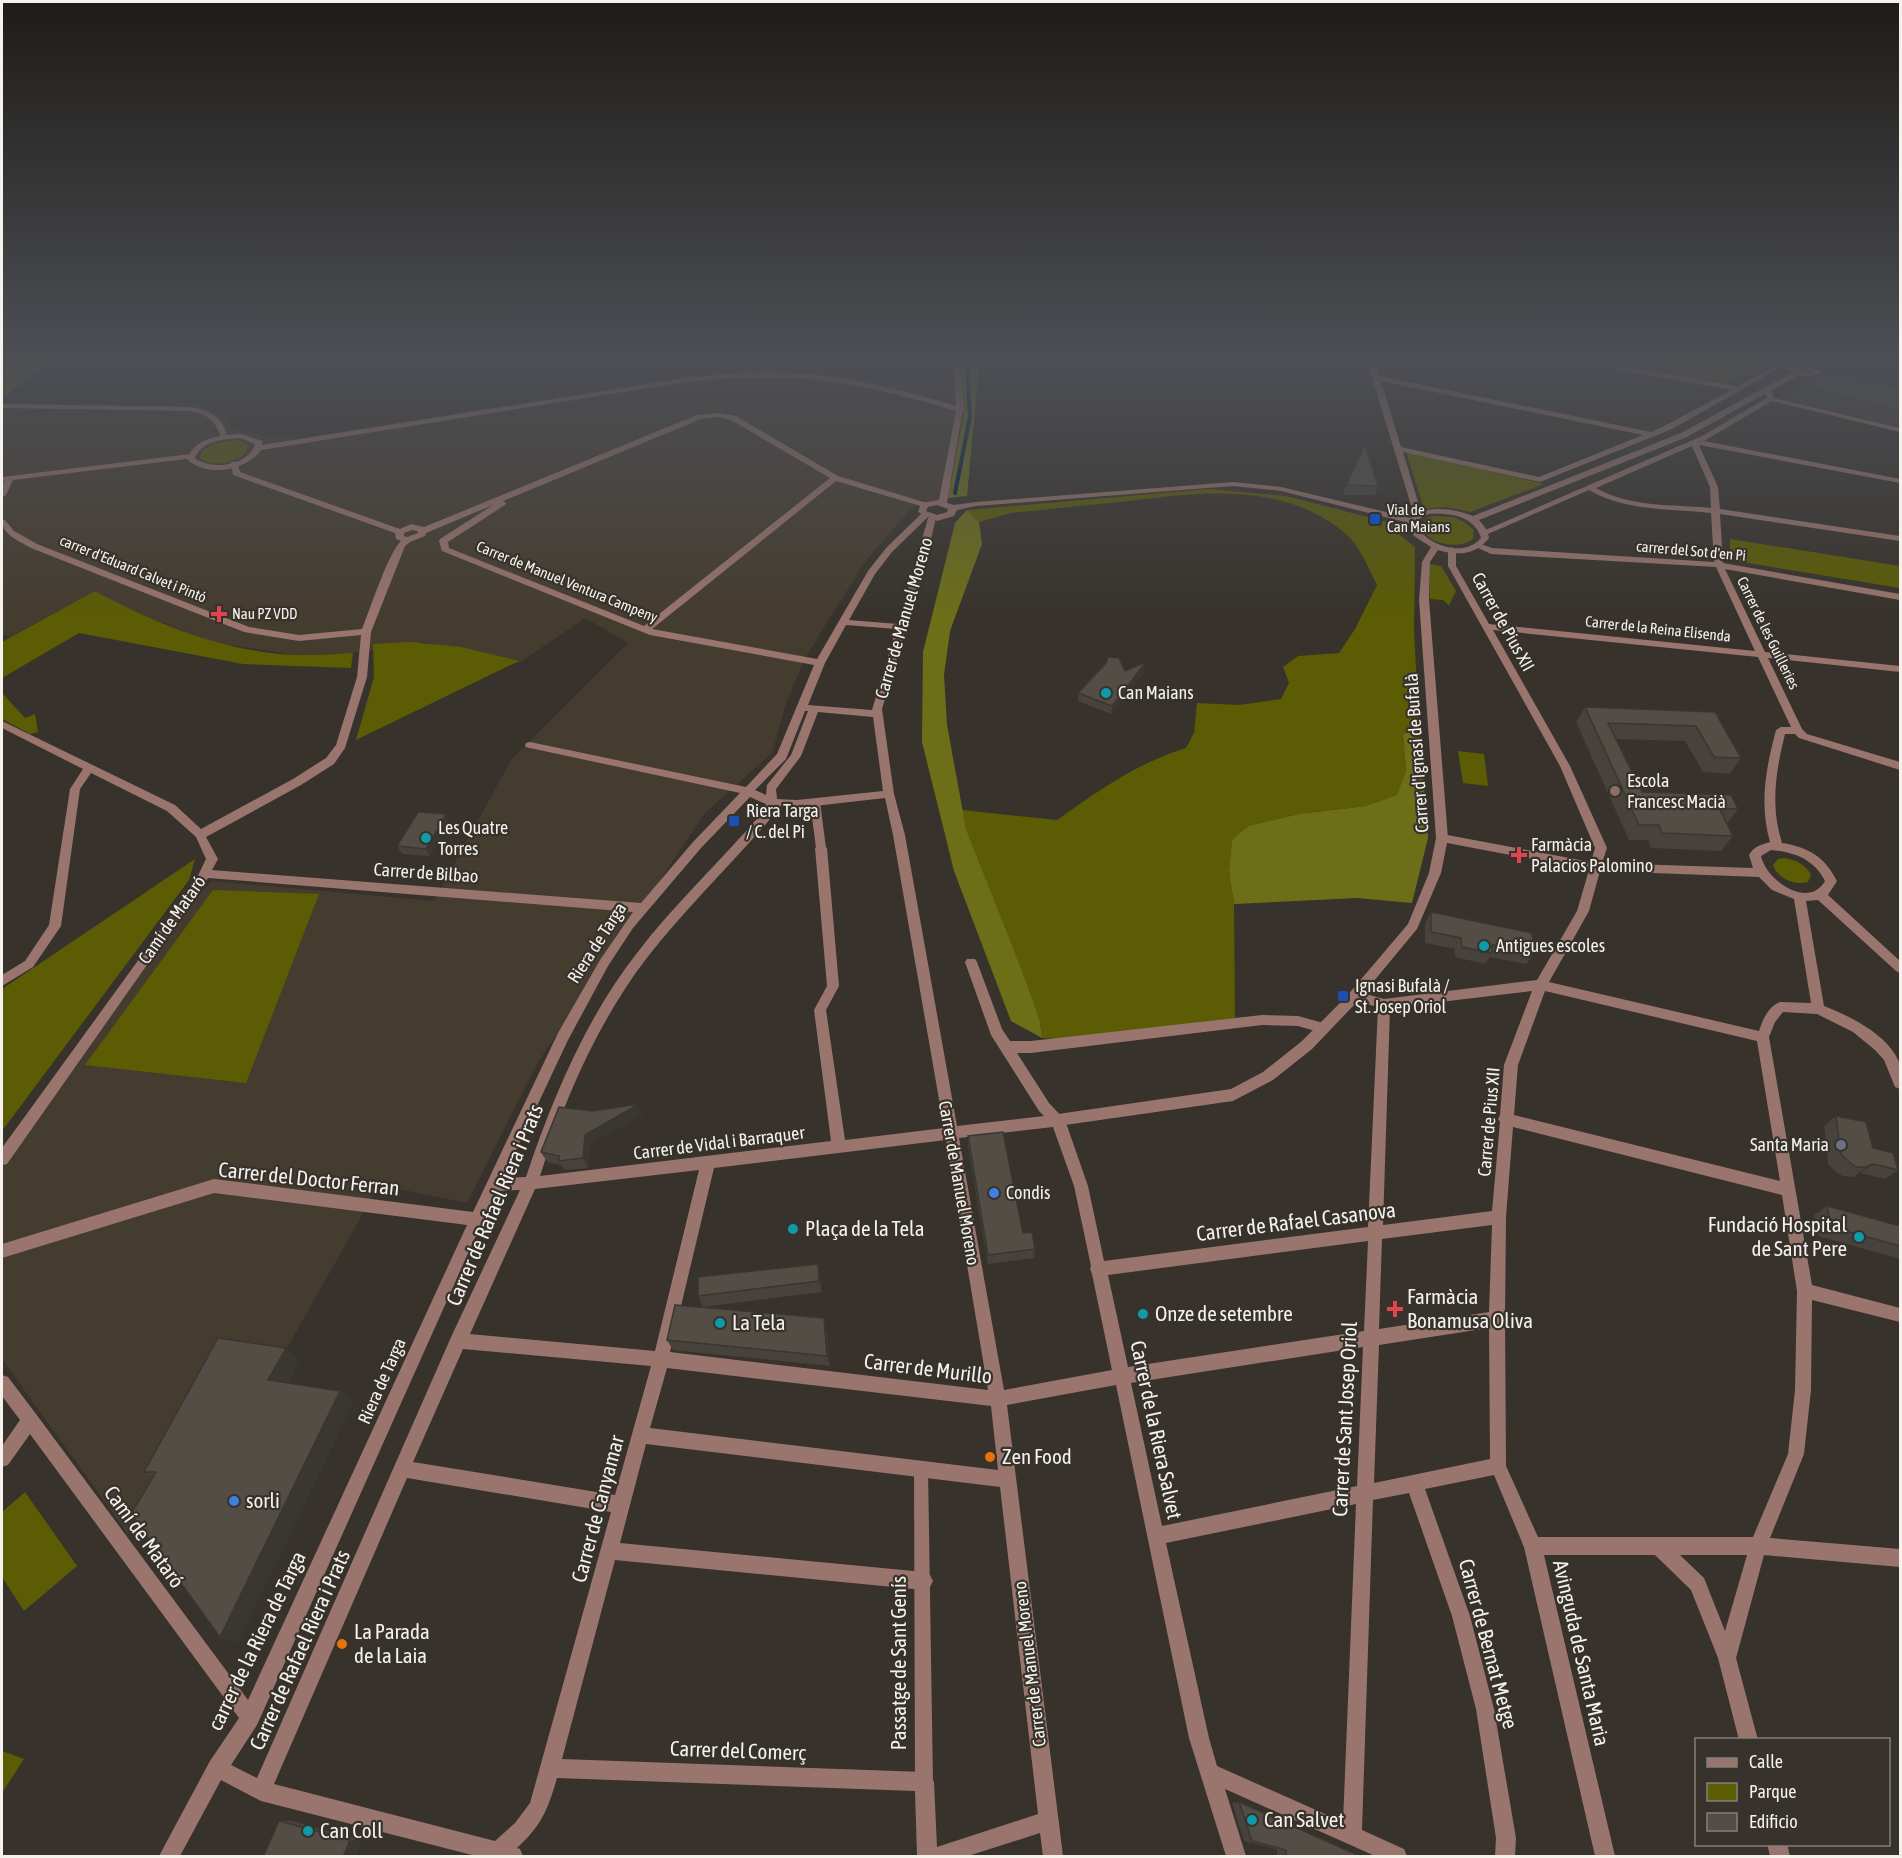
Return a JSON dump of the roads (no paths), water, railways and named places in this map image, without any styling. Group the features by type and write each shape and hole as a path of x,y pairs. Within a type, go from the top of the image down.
{"street":[{"path":"2,495 5,479 191,456 201,446"},
{"path":"191,456 194,464 202,467 234,464 255,453 259,448 273,446"},
{"path":"200,835 297,782 330,761 337,752 341,746 362,676 366,632 401,545 419,536 423,531 630,446"},
{"path":"782,446 835,478 927,513 944,502 954,446"},
{"path":"1399,446 1416,518 1414,532 1436,546 1452,550 1478,546 1483,543 1485,532"},
{"path":"1400,449 1540,480 1623,446"},
{"path":"1472,520 1657,446"},
{"path":"1485,532 1685,446"},
{"name":"Carrer de les Guilleries","path":"1696,446 1714,487 1719,565 1798,731"},
{"path":"1714,446 1900,481"},
{"path":"234,464 236,473 400,532 411,527 423,531"},
{"path":"645,630 835,478"},
{"path":"944,502 953,508 961,505 1233,484 1281,489 1416,518 1427,512 1448,512 1472,520 1485,532"},
{"path":"1589,487 1623,503 1716,510 1900,538"},
{"name":"Carrer de Manuel Ventura Campeny","path":"526,488 443,541 445,549 645,630 820,663"},
{"name":"Riera de Targa","path":"376,1441 492,1185 563,1037 604,963 644,908 747,791 782,756 808,708 820,663 871,573 889,550 927,513 948,516 953,508"},
{"name":"Carrer de Manuel Moreno","path":"927,513 924,556 878,714 889,794 899,835 998,1399 1053,1857"},
{"name":"carrer d'Eduard Calvet i Pintó","path":"2,522 11,533 34,546 247,630 299,638 366,632"},
{"path":"400,532 400,538 407,540"},
{"name":"Carrer d'Ignasi de Bufalà","path":"1058,1120 1233,1095 1268,1076 1307,1045 1354,996 1386,960 1421,912 1435,873 1442,838 1424,600 1426,562 1436,546"},
{"name":"carrer del Sot d'en Pi","path":"1478,546 1491,551 1719,565 1900,597"},
{"name":"Carrer de Pius XII","path":"1452,550 1452,566 1574,787 1601,848 1583,911 1541,985 1511,1065 1499,1217 1498,1466"},
{"path":"844,622 902,627"},
{"name":"Carrer de la Reina Elisenda","path":"1485,626 1900,669"},
{"path":"808,708 878,714"},
{"name":"Carrer de Rafael Riera i Prats","path":"261,1791 458,1341 531,1183 545,1140 597,1030 624,981 692,894 767,815 772,802 771,788 796,756 808,708"},
{"name":"Camí de Mataró","path":"2,724 88,769 171,808 200,835 212,859 206,874 2,1159"},
{"path":"1777,846 1769,823 1767,796 1781,730 1798,731 1803,736 1900,766"},
{"path":"530,744 747,791 772,802 815,802 889,794"},
{"path":"2,981 29,964 55,926 75,789 88,769"},
{"path":"815,802 833,986 820,1010 839,1146"},
{"path":"1442,838 1595,867 1760,873"},
{"path":"1777,846 1808,855 1827,871 1831,880 1829,889 1821,896 1799,896 1779,889 1760,873 1755,864 1755,855 1761,849 1777,846"},
{"name":"Carrer de Bilbao","path":"206,874 644,908"},
{"path":"1799,896 1818,1009"},
{"path":"1821,896 1900,968"},
{"name":"Carrer de la Riera Salvet","path":"971,962 996,1031 1044,1107 1058,1120 1081,1186 1198,1738 1236,1857"},
{"path":"1354,996 1384,1004 1541,985 1763,1037"},
{"name":"Carrer de Sant Josep Oriol","path":"1352,1836 1363,1493 1384,1004"},
{"path":"1726,1658 1758,1546 1796,1454 1803,1390 1805,1291 1763,1037 1769,1019 1780,1007 1818,1009 1858,1028 1879,1044 1896,1065 1900,1083"},
{"path":"1005,1047 1031,1047 1262,1020 1298,1021 1322,1028"},
{"path":"1505,1119 1788,1190"},
{"path":"951,1132 1058,1120"},
{"name":"Carrer de Vidal i Barraquer","path":"492,1185 531,1183 951,1132"},
{"name":"Carrer de Canyamar","path":"501,1855 538,1809 661,1359 708,1162"},
{"name":"Carrer del Doctor Ferran","path":"2,1251 214,1186 476,1219"},
{"name":"Carrer de Rafael Casanova","path":"1097,1269 1499,1217"},
{"path":"1805,1291 1900,1315"},
{"name":"Carrer de Murillo","path":"458,1341 661,1359 998,1399 1122,1376 1497,1319"},
{"name":"Camí de Mataró","path":"2,1383 250,1718"},
{"path":"2,1459 30,1420"},
{"path":"641,1435 1008,1480"},
{"name":"carrer de la Riera de Targa","path":"169,1857 217,1768 250,1718 376,1441"},
{"path":"1156,1536 1498,1466"},
{"name":"Avinguda de Santa Maria","path":"1498,1466 1533,1546 1605,1857"},
{"path":"402,1469 622,1505"},
{"name":"Passatge de Sant Genís","path":"921,1470 924,1581 924,1782 927,1857"},
{"name":"Carrer de Bernat Metge","path":"1414,1483 1461,1616 1485,1709 1506,1838 1505,1857"},
{"path":"1658,1545 1698,1584 1726,1658 1748,1738"},
{"path":"1533,1546 1758,1546 1900,1558"},
{"path":"610,1551 924,1581"},
{"path":"217,1768 261,1791 501,1855"},
{"name":"Carrer del Comerç","path":"550,1768 924,1782"},
{"path":"1209,1772 1398,1857"},
{"path":"939,1857 1049,1820"}],"waterway":[{"path":"955,493 964,446"}],"place":[{"name":"Vial de Can Maians","path":"1375,519"},
{"name":"Nau PZ VDD","path":"219,614"},
{"name":"Can Maians","path":"1106,693"},
{"name":"Escola Francesc Macià","path":"1615,791"},
{"name":"Riera Targa / C. del Pi","path":"734,821"},
{"name":"Les Quatre Torres","path":"426,838"},
{"name":"Farmàcia Palacios Palomino","path":"1519,855"},
{"name":"Antigues escoles","path":"1484,946"},
{"name":"Ignasi Bufalà / St. Josep Oriol","path":"1343,996"},
{"name":"Santa Maria","path":"1841,1145"},
{"name":"Condis","path":"994,1193"},
{"name":"Plaça de la Tela","path":"793,1229"},
{"name":"Fundació Hospital de Sant Pere","path":"1859,1237"},
{"name":"Farmàcia Bonamusa Oliva","path":"1395,1309"},
{"name":"Onze de setembre","path":"1143,1314"},
{"name":"La Tela","path":"720,1323"},
{"name":"Zen Food","path":"990,1457"},
{"name":"sorli","path":"234,1501"},
{"name":"La Parada de la Laia","path":"342,1644"},
{"name":"Can Salvet","path":"1252,1820"},
{"name":"Can Coll","path":"308,1831"}]}
